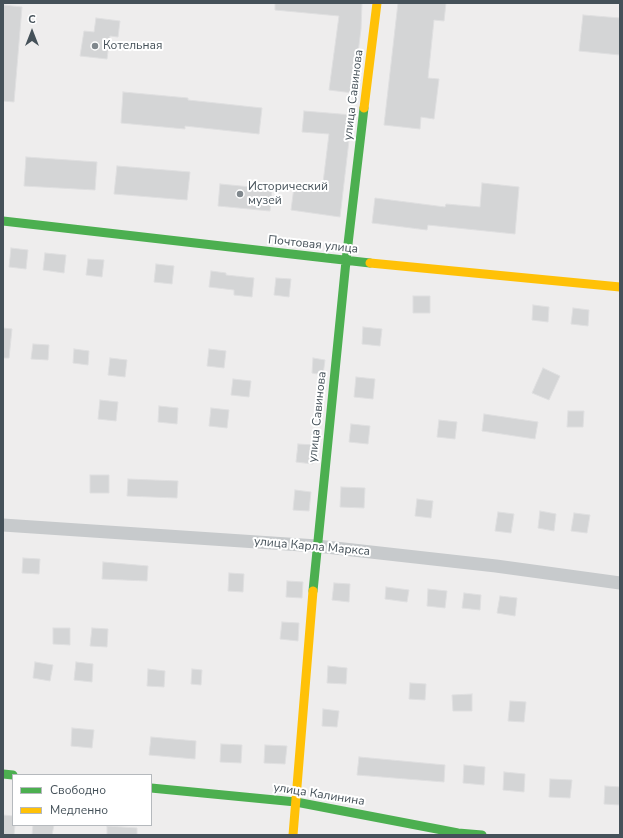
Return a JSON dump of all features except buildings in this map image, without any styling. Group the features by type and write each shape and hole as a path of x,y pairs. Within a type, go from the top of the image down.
{"street":[{"name":"улица Савинова","path":"293,835 317,546 346,261 377,3"},
{"name":"Почтовая улица","path":"3,222 346,261 620,287"},
{"name":"улица Карла Маркса","path":"3,525 317,546 496,566 620,583"},
{"name":"улица Калинина","path":"152,788 296,802 459,834 482,835"}],"traffic: fast":[{"path":"313,591 346,261 364,108"},
{"path":"3,221 370,263"},
{"path":"3,774 12,775"},
{"path":"152,788 296,802 458,833 482,835"}],"traffic: slow":[{"path":"364,108 377,3"},
{"path":"370,263 620,287"},
{"path":"293,835 313,591"}],"place":[{"name":"Котельная","path":"95,46"},
{"name":"Исторический музей","path":"240,194"}]}
